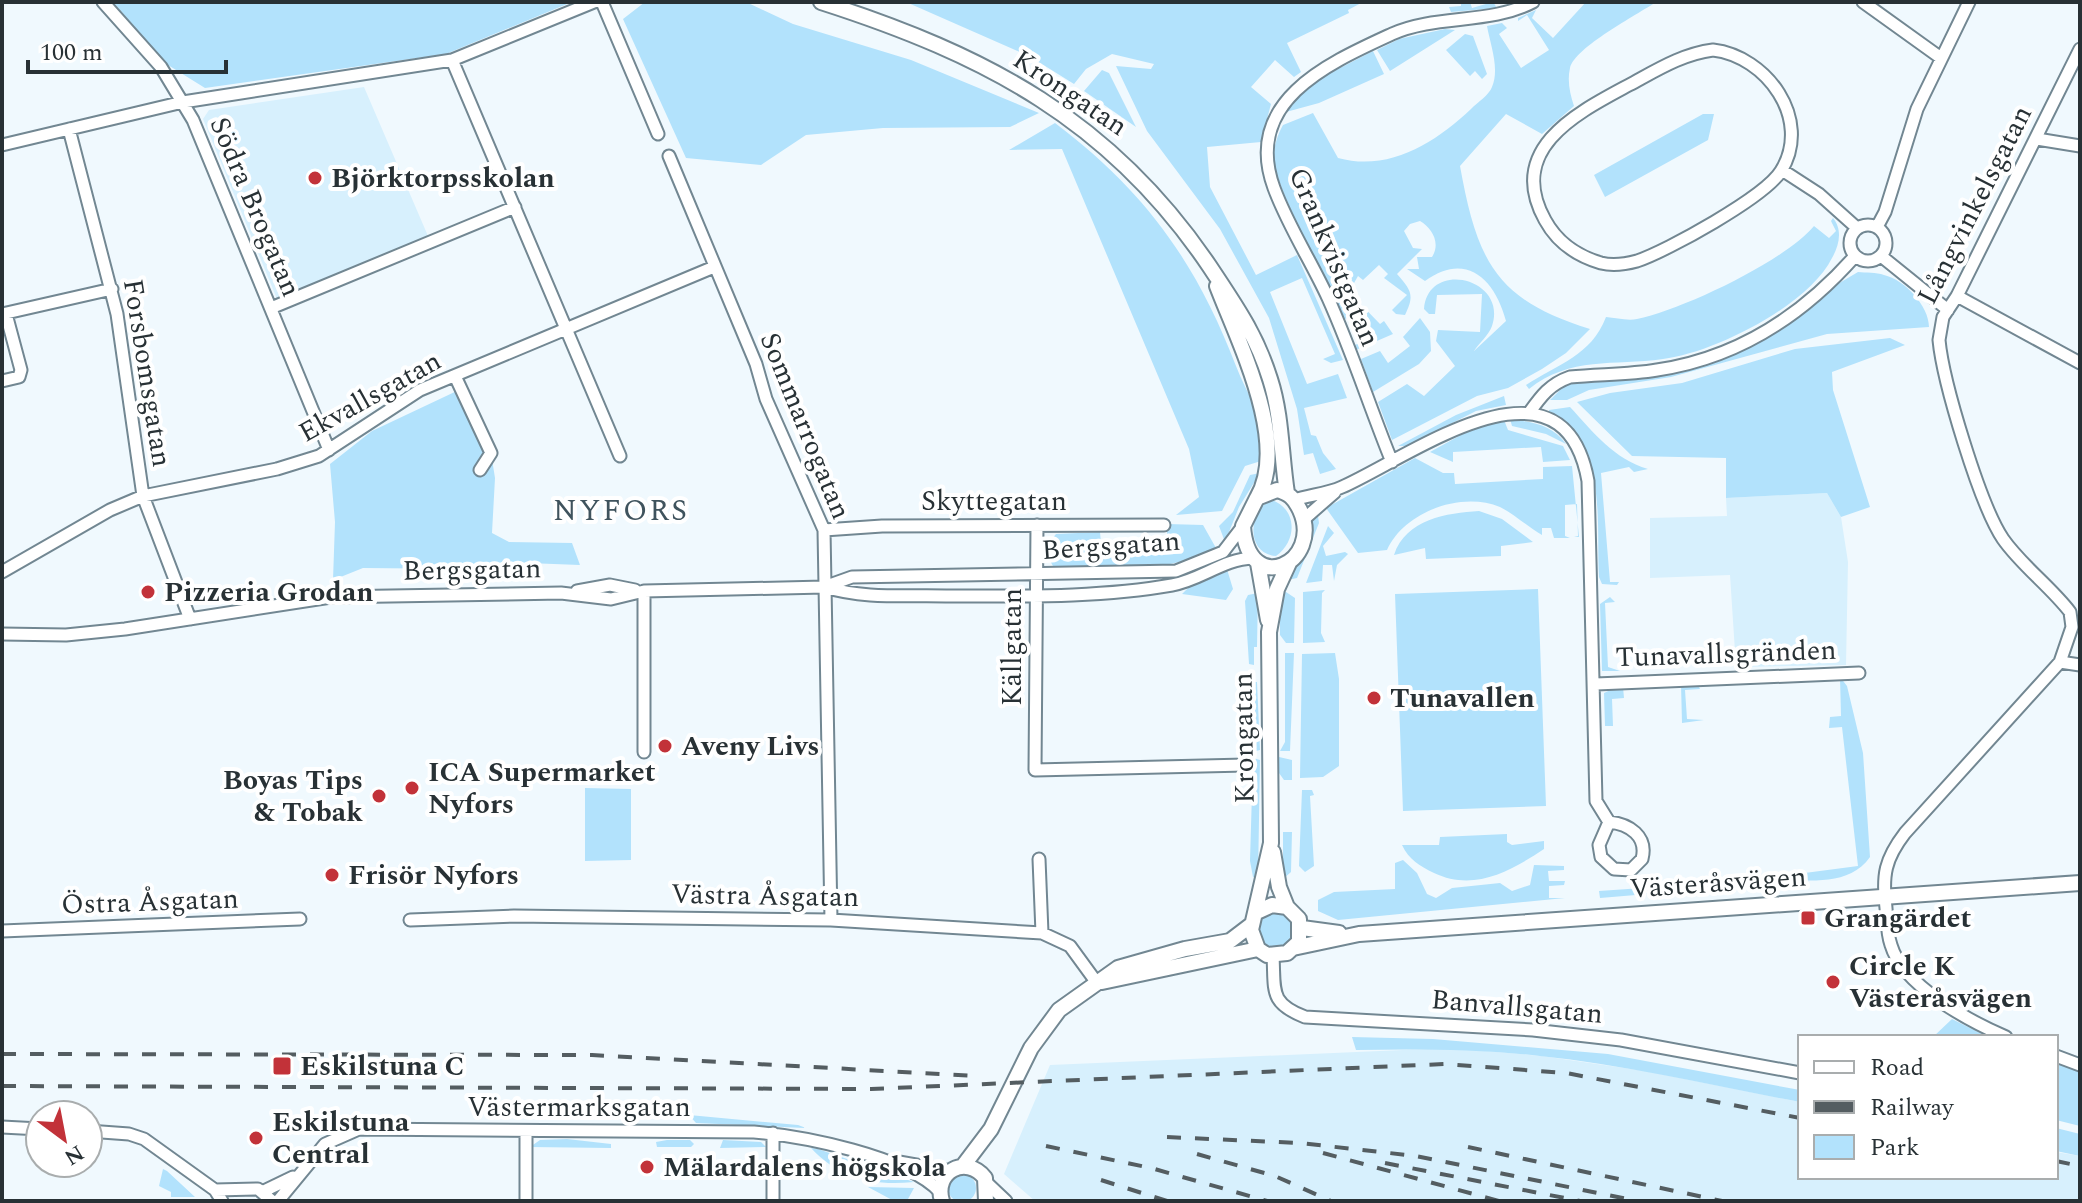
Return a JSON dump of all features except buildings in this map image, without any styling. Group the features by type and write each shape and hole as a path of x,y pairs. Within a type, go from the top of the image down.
{"street":[{"name":"Södra Brogatan","path":"103,2 143,43 183,102 329,450"},
{"path":"2,145 183,102 452,60 594,2"},
{"path":"602,2 658,134"},
{"name":"Krongatan","path":"821,2 861,15"},
{"name":"Krongatan","path":"837,2 1036,94 1108,147 1163,202 1248,321 1277,401 1291,496"},
{"name":"Grankvistgatan","path":"1392,462 1328,299 1274,187 1268,150 1272,130 1286,99 1299,85 1337,60 1410,27 1503,15 1533,2"},
{"path":"1863,2 1941,58"},
{"path":"1877,227 1885,212 1917,109 1969,2"},
{"name":"Långvinkelsgatan","path":"2002,1035 1958,1013 1906,970 1890,943 1885,861 2060,662 2073,617 2004,540 1987,506 1940,354 1940,325 2080,49"},
{"path":"1713,50 1729,52 1760,69 1782,96 1789,137 1782,170 1758,194 1728,213 1639,260 1609,265 1582,256 1561,241 1542,215 1535,183 1543,151 1561,124 1675,60 1713,50"},
{"path":"452,60 620,456"},
{"name":"Forsbomsgatan","path":"69,129 112,289 143,496 190,619"},
{"path":"2037,139 2080,146"},
{"name":"Sommarrogatan","path":"669,156 756,364 766,399 824,530 831,920"},
{"path":"1782,170 1819,194 1857,228"},
{"path":"271,308 515,207"},
{"path":"1855,256 1850,238 1857,228 1870,225 1877,227 1886,240 1881,256"},
{"path":"1855,256 1868,261 1881,256"},
{"path":"1303,520 1339,489 1482,418 1529,413 1543,393 1556,382 1570,377 1678,367 1742,344 1781,324 1819,296 1855,256"},
{"path":"1881,256 1948,310"},
{"name":"Ekvallsgatan","path":"2,572 110,510 143,496 299,464 329,450 404,399 714,267"},
{"name":"Krongatan","path":"1210,267 1253,381 1266,435 1267,477 1257,498"},
{"path":"2,381 19,377 21,370 4,314 112,289"},
{"path":"1957,296 2080,363"},
{"path":"455,376 491,453 480,470"},
{"name":"Tunavallsgränden","path":"1529,413 1559,426 1571,437 1586,466 1596,684 1596,801 1609,822"},
{"path":"1291,496 1303,520 1302,542 1289,563 1272,568 1255,560 1243,526 1257,498 1266,492 1291,496 1339,489"},
{"name":"Källgatan","path":"1037,525 1035,770 1245,765"},
{"name":"Skyttegatan","path":"824,530 882,526 1164,525"},
{"name":"Bergsgatan","path":"824,587 852,577 1176,571 1223,552 1243,526"},
{"name":"Krongatan","path":"1255,560 1269,632 1271,843 1279,887 1287,907"},
{"name":"Bergsgatan","path":"2,634 66,635 331,597 561,593 610,585 644,591 824,587 851,595 1038,594 1176,585 1228,561 1255,560"},
{"name":"Krongatan","path":"1269,632 1277,589 1289,563"},
{"path":"644,591 644,752"},
{"path":"2060,662 2080,665"},
{"name":"Tunavallsgränden","path":"1596,684 1859,673"},
{"name":"Tunavallsgränden","path":"1609,822 1621,823 1637,833 1643,842 1642,859 1631,870 1614,869 1601,857 1599,845 1609,822"},
{"name":"Krongatan","path":"1254,918 1271,843"},
{"path":"1039,859 1042,933"},
{"name":"Västeråsvägen","path":"1293,948 1359,934 2080,883"},
{"path":"986,1201 984,1157 991,1129 1044,1027 1059,1010 1118,968 1149,958 1230,941 1272,905 1287,907 1302,928 1293,948 1273,956 1258,949 1097,983"},
{"name":"Västra Åsgatan","path":"410,920 514,916 831,920 1042,933 1070,946 1097,983"},
{"path":"1254,918 1258,949"},
{"name":"Östra Åsgatan","path":"2,931 300,919"},
{"name":"Västeråsvägen","path":"1302,928 1359,934"},
{"name":"Banvallsgatan","path":"1273,956 1276,1000 1283,1009 1305,1017 1548,1032 1621,1040 1798,1073"},
{"path":"2058,1057 2080,1065"},
{"path":"2,1127 24,1128"},
{"name":"Västermarksgatan","path":"278,1201 297,1175 333,1138 359,1129 773,1133 797,1136 874,1158 926,1180 941,1196"},
{"path":"941,1196 942,1181 991,1129"},
{"path":"526,1131 526,1201"},
{"path":"104,1132 129,1134 144,1139 215,1190 222,1201"},
{"path":"773,1133 773,1201"},
{"name":"Västermarksgatan","path":"874,1158 956,1169"},
{"path":"956,1169 975,1169 1006,1201"},
{"name":"Västermarksgatan","path":"268,1196 297,1175"},
{"path":"215,1190 242,1196 268,1196"}],"shaded area":[{"name":"Björktorpsskolan","path":"364,87 428,236 277,299 203,119 209,110"},
{"path":"1827,493 1841,517 1848,562 1846,665 1736,667 1730,575 1650,578 1650,518 1727,516 1726,498"},
{"path":"1449,1048 1542,1056 1645,1071 1798,1102 1798,1179 2058,1179 2058,1152 2080,1156 2080,1201 1035,1201 1004,1174 1050,1065"}],"green space":[{"path":"113,2 572,2 446,54 205,88 168,65"},
{"path":"645,2 746,2 793,24 911,60 1039,113 1010,127 883,128 806,135 761,165 686,158 623,19"},
{"path":"906,2 1363,2 1348,10 1349,13 1287,43 1301,72 1294,77 1275,60 1251,87 1271,104 1261,142 1207,147 1210,187 1256,275 1297,255 1343,360 1331,363 1323,359 1335,354 1302,278 1270,292 1307,384 1338,374 1347,398 1304,408 1311,435 1316,436 1323,453 1336,469 1320,474 1313,453 1304,455 1297,409 1269,318 1220,229 1147,131 1116,66 1151,69 1154,64 1112,54 1086,69 1074,84 1029,56"},
{"path":"1461,2 1470,2 1472,8 1493,2 1497,8 1451,12 1449,7 1461,6"},
{"path":"1586,2 1656,2 1594,41 1574,60 1569,78 1574,106 1542,134 1506,114 1460,166 1474,227 1496,272 1532,305 1590,329 1566,353 1542,369 1508,388 1477,396 1392,440 1378,402 1407,384 1424,396 1455,366 1436,341 1438,330 1480,332 1482,294 1437,295 1435,314 1429,314 1424,309 1429,293 1439,284 1451,280 1479,286 1489,296 1494,309 1492,326 1474,351 1506,321 1501,306 1486,282 1466,269 1440,272 1425,281 1407,269 1419,269 1417,257 1432,257 1436,246 1434,236 1424,224 1420,221 1410,224 1404,231 1413,248 1422,249 1397,274 1410,293 1405,315 1392,310 1407,295 1384,278 1388,274 1379,265 1363,280 1358,276 1349,292 1380,324 1384,321 1393,334 1356,350 1355,345 1366,340 1356,315 1345,319 1283,192 1274,161 1279,133 1283,125 1313,113 1338,158 1375,161 1410,152 1442,133 1491,90 1495,64 1487,26 1502,23 1507,28 1499,34 1521,68 1549,50 1527,15 1518,21 1518,18 1536,10 1532,18 1553,38"},
{"path":"1445,29 1455,30 1390,71 1377,50 1399,39"},
{"path":"1465,34 1473,36 1487,74 1482,79 1475,71 1470,76 1446,50"},
{"path":"1373,51 1384,74 1319,103 1286,112 1311,83"},
{"path":"1102,70 1109,73 1136,127 1084,91"},
{"path":"1703,114 1714,114 1708,140 1605,197 1594,175"},
{"path":"1055,123 1116,175 1164,231 1204,294 1252,401 1261,461 1245,466 1222,511 1176,515 1199,497 1189,449 1062,149 1009,150"},
{"path":"1833,218 1839,233 1838,243 1820,276 1803,293 1758,324 1684,355 1576,367 1560,371 1529,389 1526,385 1583,350 1600,330 1606,317 1637,319 1680,306 1757,268 1800,240 1814,226 1829,238 1836,231 1831,221"},
{"path":"1858,272 1884,275 1900,282 1920,303 1929,327 1827,334 1671,377 1589,390 1567,400 1550,400 1565,385 1575,381 1669,373 1758,340 1796,319 1836,285"},
{"path":"1420,318 1430,332 1431,351 1419,364 1373,392 1361,359 1380,351 1388,363 1410,346 1403,337"},
{"path":"1890,338 1905,345 1832,372 1833,390 1870,507 1841,517 1827,493 1726,498 1726,458 1632,456 1577,402 1610,393 1682,383 1795,349"},
{"path":"461,389 491,453 495,478 492,533 509,542 572,543 580,565 503,562 467,569 363,568 333,580 335,522 330,464 372,431"},
{"path":"1504,396 1506,405 1476,411 1407,446 1398,446 1456,415"},
{"path":"1570,407 1615,452 1648,469 1634,472 1629,467 1601,473 1610,582 1619,582 1617,585 1602,584 1599,577 1597,509 1590,463 1581,443 1568,426 1549,413 1549,410"},
{"path":"1510,419 1534,423 1555,432 1566,444 1546,434 1512,426"},
{"path":"1504,420 1508,430 1563,446 1570,460 1543,462 1541,447 1453,452 1453,462 1430,452 1479,425"},
{"path":"1415,458 1443,473 1454,473 1455,484 1543,479 1543,467 1572,466 1576,504 1565,505 1565,536 1570,538 1554,538 1551,528 1542,528 1542,535 1500,507 1468,502 1435,508 1420,515 1406,525 1387,550 1358,553 1326,508"},
{"path":"1260,473 1239,507 1225,542 1219,526 1233,512 1250,475"},
{"path":"1272,500 1287,511 1292,526 1288,542 1276,556 1261,550 1253,531 1259,508"},
{"path":"1479,511 1502,519 1533,542 1501,546 1501,556 1426,559 1425,548 1394,555 1408,533 1429,520"},
{"path":"1318,516 1319,523 1297,578 1283,581 1312,520"},
{"path":"1167,524 1203,525 1216,548 1180,562 1123,569 1065,570 1053,566 1049,557 1049,546 1056,534 1100,532 1102,555 1167,553"},
{"path":"1328,526 1334,533 1323,546 1326,556 1348,554 1337,565 1334,581 1332,565 1323,565 1322,581 1306,583"},
{"path":"1226,566 1233,589 1226,600 1182,594 1193,583"},
{"path":"1538,589 1546,806 1403,811 1395,594"},
{"path":"1325,590 1322,593 1321,633 1325,642 1303,643 1303,592"},
{"path":"1286,592 1295,598 1294,643 1286,643 1280,635 1280,593"},
{"path":"1258,593 1254,665 1249,664 1245,601 1248,595"},
{"path":"1610,597 1615,602 1605,603 1608,667 1620,671 1602,671 1600,604"},
{"path":"1285,653 1294,653 1290,751 1280,751 1285,742"},
{"path":"1335,653 1339,679 1339,766 1323,777 1300,778 1302,654"},
{"path":"1249,671 1252,671 1253,682 1257,682 1260,750 1256,751 1251,748"},
{"path":"1840,677 1847,686 1863,753 1870,857 1859,868 1832,879 1600,898 1599,891 1744,881 1858,866 1842,727 1829,728 1830,717 1841,716"},
{"path":"1697,683 1700,689 1685,690 1687,719 1704,720 1682,723 1681,684"},
{"path":"1623,687 1624,698 1612,699 1613,726 1605,726 1604,693"},
{"path":"1279,757 1292,760 1292,780 1284,780 1279,773"},
{"path":"1253,758 1260,760 1258,878 1253,877 1250,861"},
{"path":"585,788 631,789 631,860 585,861"},
{"path":"1302,790 1312,790 1314,795 1310,796 1314,866 1305,872 1299,866"},
{"path":"1283,832 1292,832 1291,872 1283,879"},
{"path":"1507,834 1507,842 1512,845 1544,841 1544,849 1519,865 1478,880 1449,878 1434,873 1415,862 1402,845 1439,845 1440,837"},
{"path":"1403,860 1417,873 1427,894 1436,898 1452,888 1500,883 1512,891 1530,885 1534,865 1564,866 1564,870 1548,871 1549,881 1565,881 1564,885 1549,886 1549,898 1565,898 1338,920 1318,911 1318,900 1334,892 1395,889 1395,863"},
{"path":"1275,911 1288,917 1294,930 1288,943 1275,949 1262,943 1256,930 1262,917"},
{"path":"1952,1019 1984,1035 1935,1035"},
{"path":"1352,1037 1433,1039 1608,1054 1798,1090 1798,1102 1638,1070 1540,1056 1448,1050 1356,1050"},
{"path":"2058,1063 2080,1072 2080,1126 2058,1120"},
{"path":"689,1115 798,1125 806,1128 696,1123"},
{"path":"2058,1128 2080,1134 2080,1156 2058,1151"},
{"path":"567,1139 611,1144 611,1148 530,1147 540,1140"},
{"path":"690,1140 694,1144 691,1147 657,1147 656,1142"},
{"path":"723,1140 761,1142 766,1147 720,1148"},
{"path":"811,1148 914,1182 885,1183 858,1178 834,1167"},
{"path":"163,1169 195,1197 171,1197 171,1192 159,1186"},
{"path":"962,1174 972,1178 976,1188 972,1198 962,1202 952,1198 948,1188 952,1178"},
{"path":"868,1187 914,1188 908,1199 894,1201"}],"railway":[{"path":"2,1054 592,1055 977,1076"},
{"path":"2,1086 871,1089 1444,1064 1566,1073 1798,1118"},
{"path":"1167,1137 1300,1143 1416,1156 1637,1201"},
{"path":"1046,1146 1151,1168 1267,1201"},
{"path":"1468,1147 1722,1201"},
{"path":"1323,1153 1499,1201"},
{"path":"1197,1154 1275,1176 1331,1201"},
{"path":"2058,1161 2080,1166"},
{"path":"1385,1163 1580,1201"},
{"path":"1101,1180 1167,1201"}],"place":[{"name":"Björktorpsskolan","path":"315,178"},
{"name":"Pizzeria Grodan","path":"148,592"},
{"name":"Tunavallen","path":"1374,698"},
{"name":"Aveny Livs","path":"665,746"},
{"name":"ICA Supermarket Nyfors","path":"412,788"},
{"name":"Boyas Tips & Tobak","path":"379,796"},
{"name":"Frisör Nyfors","path":"332,875"},
{"name":"Grangärdet","path":"1808,918"},
{"name":"Circle K Västeråsvägen","path":"1833,982"},
{"name":"Eskilstuna C","path":"282,1066"},
{"name":"Eskilstuna Central","path":"256,1138"},
{"name":"Mälardalens högskola","path":"647,1167"}],"district":[{"name":"NYFORS","path":"621,511"}]}
